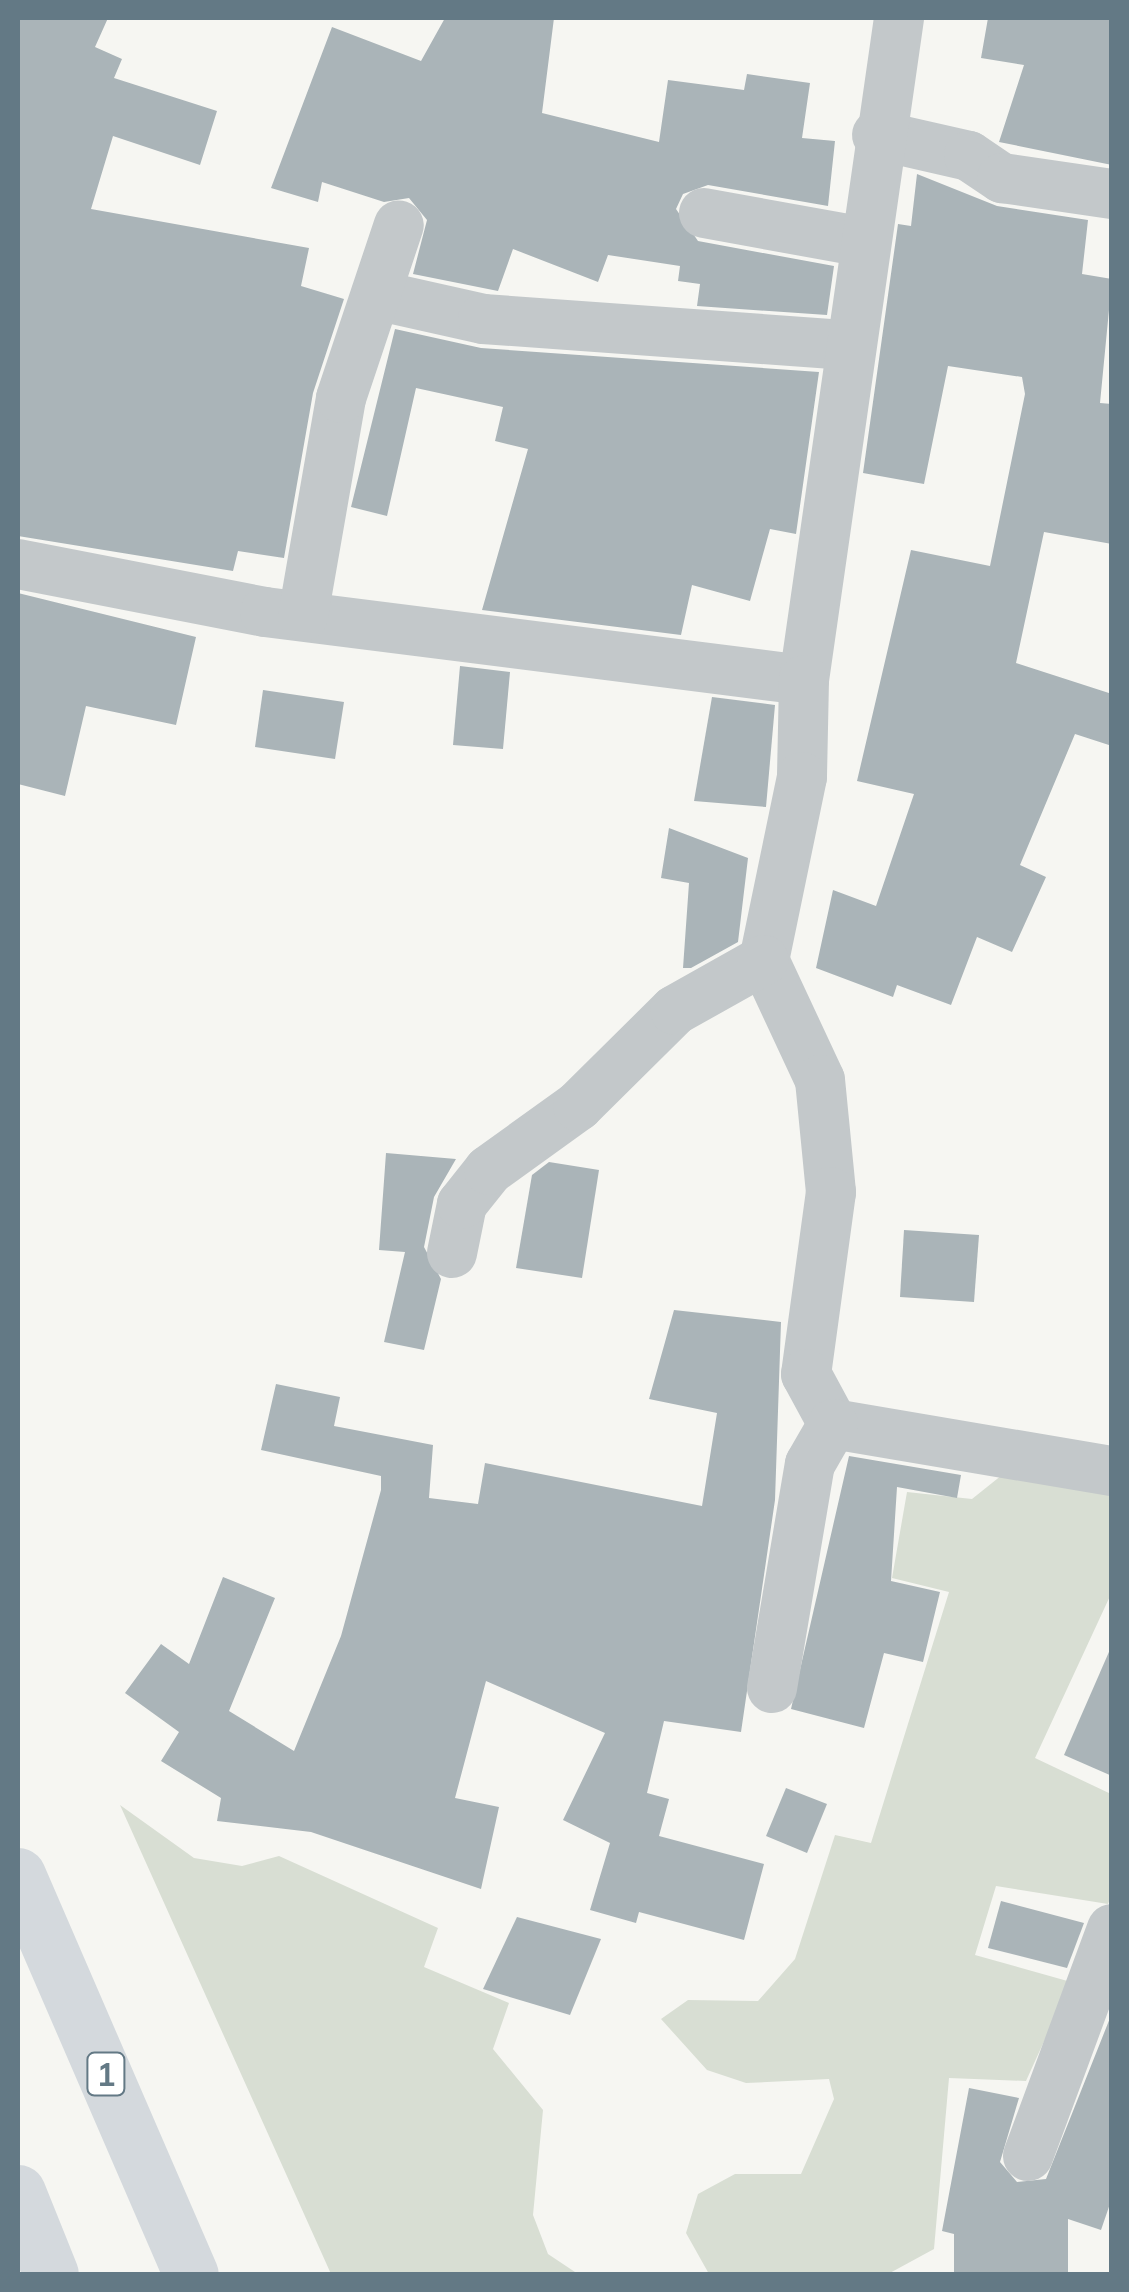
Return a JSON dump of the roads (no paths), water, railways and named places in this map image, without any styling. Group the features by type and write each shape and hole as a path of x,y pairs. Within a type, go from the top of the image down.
{"highway":[{"name":"1","path":"18,1875 191,2274"},
{"path":"18,2192 51,2274"}],"street":[{"path":"833,1424 806,1374 830,1192 820,1080 764,960 802,777 804,680 820,616 847,345 877,135 899,18"},
{"path":"877,135 969,156 1002,178 1112,194"},
{"path":"704,213 863,242"},
{"path":"303,616 341,398 400,224"},
{"path":"376,295 482,318 847,345"},
{"path":"18,564 303,616 804,680"},
{"path":"452,1253 462,1204 490,1170 578,1106 675,1010 764,960"},
{"path":"833,1424 1098,1466"},
{"path":"772,1688 810,1464 833,1424"},
{"path":"1028,2156 1112,1929"}]}
